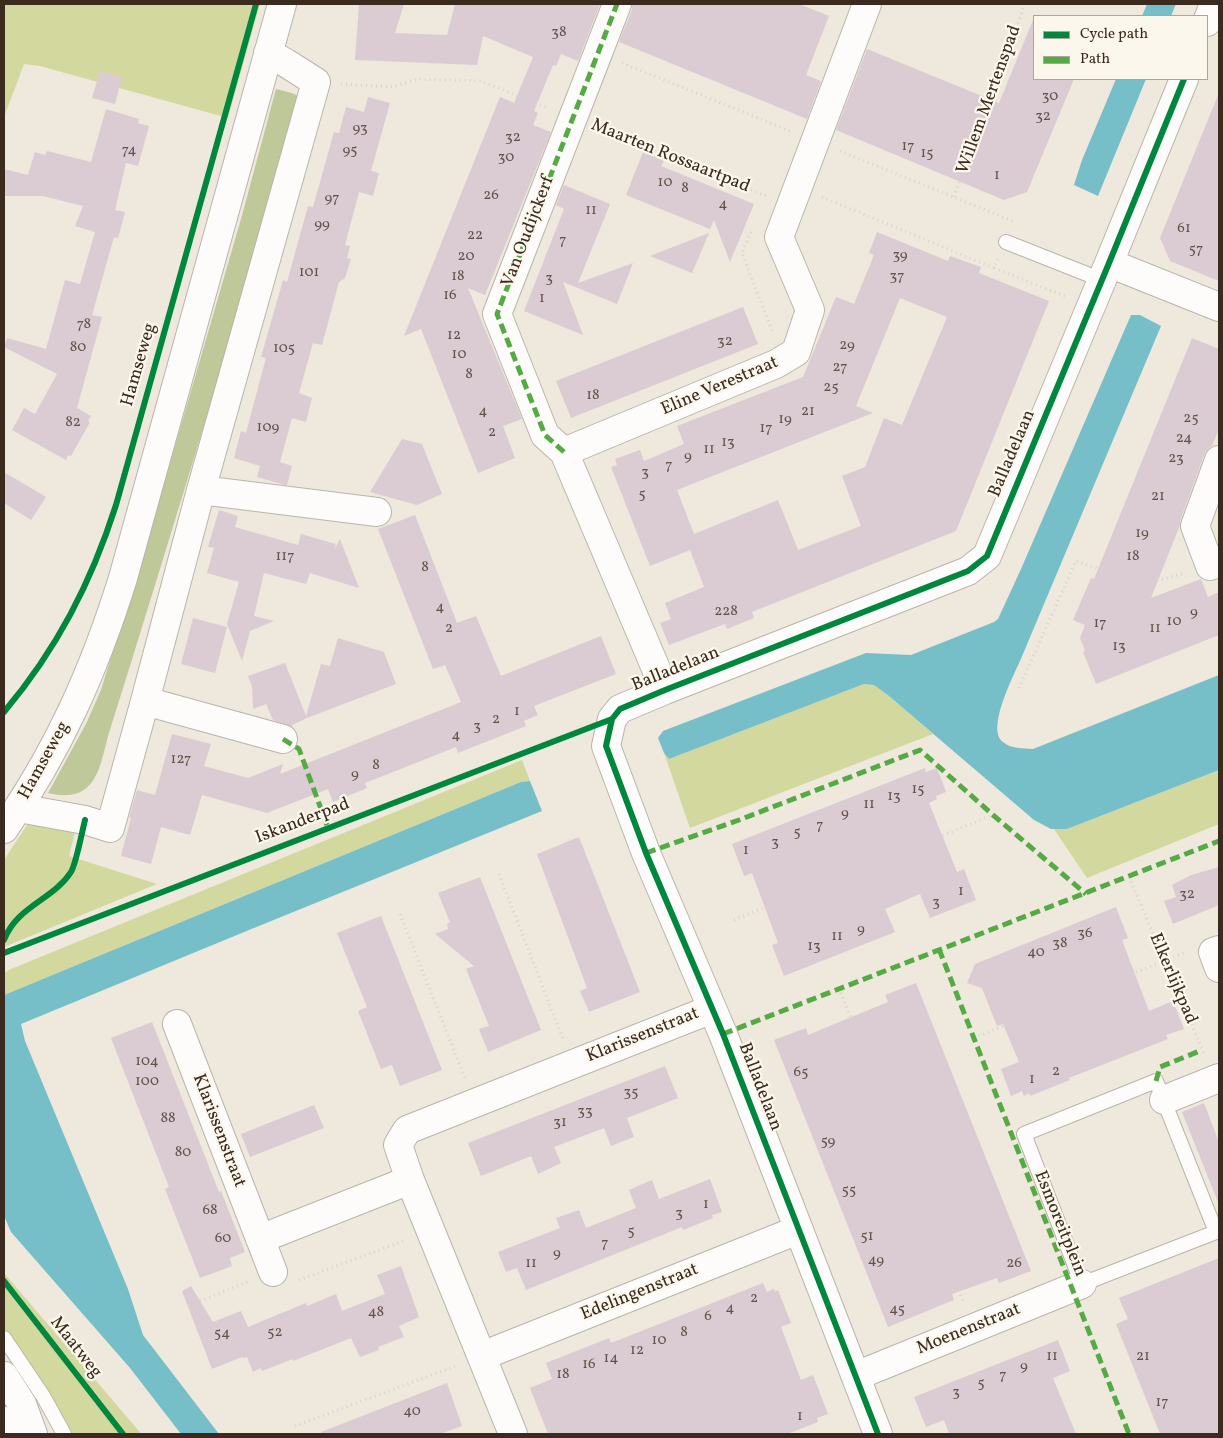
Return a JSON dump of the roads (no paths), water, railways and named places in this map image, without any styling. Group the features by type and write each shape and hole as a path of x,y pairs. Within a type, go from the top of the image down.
{"street":[{"name":"Hamseweg","path":"9,814 46,764 79,698 108,626 277,58 282,4"},
{"name":"Van Oudijckerf","path":"564,452 545,435 497,314 618,4"},
{"name":"Eline Verestraat","path":"564,452 783,360 796,352 810,310 779,237 867,4"},
{"path":"1208,19 1214,4"},
{"name":"Hamseweg","path":"9,814 85,820 110,828 201,490 316,82 277,58"},
{"name":"Balladelaan","path":"878,1434 712,1009 646,853 606,746 612,719 620,709 665,690 968,571 987,556 1106,272 1184,80"},
{"path":"1106,272 1219,306"},
{"path":"564,452 665,690"},
{"path":"1215,565 1195,526 1219,460"},
{"path":"201,490 377,512"},
{"path":"145,701 283,739"},
{"path":"1219,950 1213,952 1219,968"},
{"name":"Klarissenstraat","path":"513,1434 410,1180 398,1145 407,1130 712,1009"},
{"name":"Klarissenstraat","path":"177,1024 273,1272"},
{"path":"1164,1100 1217,1079"},
{"path":"260,1238 410,1180"},
{"name":"Edelingenstraat","path":"482,1356 798,1230"},
{"name":"Moenenstraat","path":"856,1376 1082,1284"},
{"path":"4,1376 22,1404 33,1434"},
{"path":"4,1421 16,1434"}],"lane":[{"path":"1006,242 1106,272"},
{"name":"Esmoreitplein","path":"1156,1081 1216,1232 1082,1284 1024,1134 1156,1081"},
{"path":"4,1338 64,1434"}],"water":[{"path":"1147,4 1176,4 1171,15 1142,15"},
{"path":"1116,80 1146,80 1098,196 1074,185 1082,160"},
{"path":"1131,315 1140,315 1161,326 1007,690 999,715 999,735 1003,742 1010,746 1033,749 1219,675 1219,770 1067,829 1051,829 1034,820 889,696 874,685 864,684 669,759 664,753 658,738 663,731 866,653 911,655 998,619"},
{"path":"530,781 542,811 21,1024 25,1041 128,1289 143,1335 219,1434 181,1434 130,1368 11,1232 4,1216 4,995 521,782"}]}
